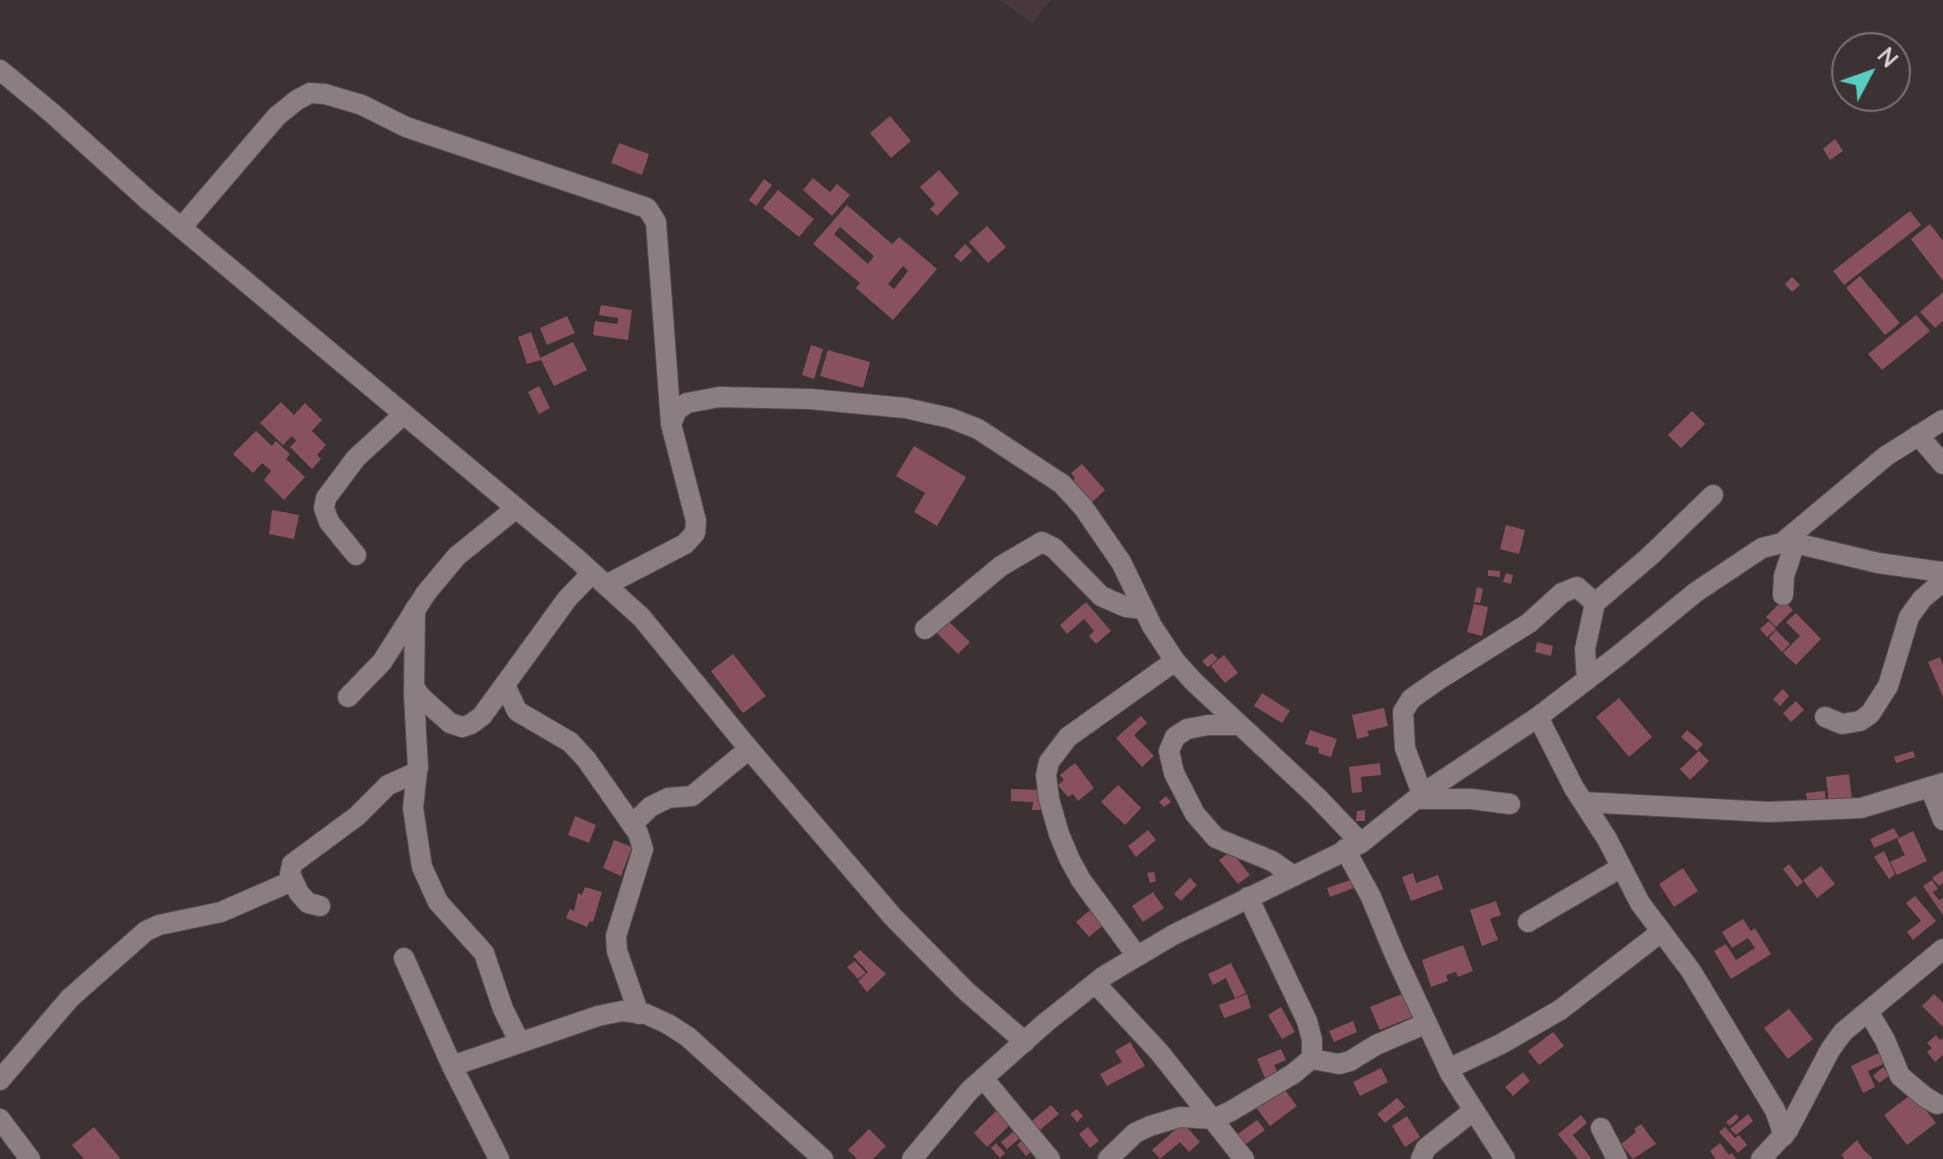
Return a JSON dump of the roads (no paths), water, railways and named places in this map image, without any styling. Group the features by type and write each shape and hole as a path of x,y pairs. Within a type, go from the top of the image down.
{"street":[{"path":"0,70 181,228 642,618 893,917 966,991 1025,1042"},
{"path":"181,228 277,116 310,93 362,105 406,127 647,208 656,222 671,424 696,521 695,533 685,544 599,579 567,599 482,716 471,724 462,727 450,723 434,711 414,687"},
{"path":"671,424 677,410 687,403 719,397 849,401 905,408 950,418 978,429 1062,484 1083,507 1121,562 1143,609 1175,661 1308,788 1353,846 1395,955 1448,1069 1505,1159"},
{"path":"356,555 329,522 324,508 326,498 356,458 404,414"},
{"path":"1783,595 1788,543 1886,456 1943,420"},
{"path":"1918,435 1943,464"},
{"path":"1587,680 1585,649 1595,603 1650,556 1713,495"},
{"path":"348,697 382,662 415,609 457,556 515,509"},
{"path":"925,629 1001,566 1042,542 1054,548 1101,596 1126,607 1143,609"},
{"path":"912,1159 983,1078 1095,983 1137,956 1248,897 1353,846 1419,797 1538,717 1669,612 1762,548 1788,543 1878,563 1943,572"},
{"path":"1825,717 1842,724 1860,721 1870,714 1888,686 1909,617 1922,599 1943,581"},
{"path":"1419,797 1405,748 1403,712 1411,699 1529,623 1562,593 1577,587 1595,603"},
{"path":"415,609 417,771 413,808 422,867 438,902 484,953 503,1009 520,1043"},
{"path":"1137,956 1081,880 1070,860 1049,799 1046,775 1049,762 1068,737 1175,661"},
{"path":"505,685 517,711 570,742 586,759 632,825 643,849 616,936 617,951 639,1014"},
{"path":"1538,717 1640,903 1691,971 1775,1110 1777,1150"},
{"path":"1240,725 1208,725 1187,729 1175,737 1169,751 1174,773 1195,814 1216,838 1272,861 1292,875"},
{"path":"632,825 650,807 668,798 692,796 749,749"},
{"path":"320,906 308,903 292,881 290,868 357,816 388,785 417,771"},
{"path":"1583,802 1769,812 1861,808 1937,785 1943,820"},
{"path":"1419,797 1510,804"},
{"path":"1528,922 1620,868"},
{"path":"0,1080 70,998 146,931 159,925 221,912 292,881"},
{"path":"1108,1159 1135,1133 1167,1119 1214,1119 1268,1090 1312,1059 1314,1052 1307,1021 1248,897"},
{"path":"1448,1069 1525,1032 1560,1010 1661,932"},
{"path":"1777,1150 1830,1050 1843,1032 1943,949"},
{"path":"404,958 452,1066 499,1159"},
{"path":"1095,983 1160,1053 1244,1159"},
{"path":"452,1066 598,1016 622,1011 639,1014 668,1024 688,1037 823,1159"},
{"path":"1868,1011 1885,1040 1900,1076 1937,1104"},
{"path":"1312,1059 1339,1064 1350,1061 1376,1045 1427,1023"},
{"path":"983,1078 1050,1159"},
{"path":"1421,1159 1426,1148 1473,1111"},
{"path":"0,1119 30,1159"},
{"path":"1601,1128 1617,1159"}]}
